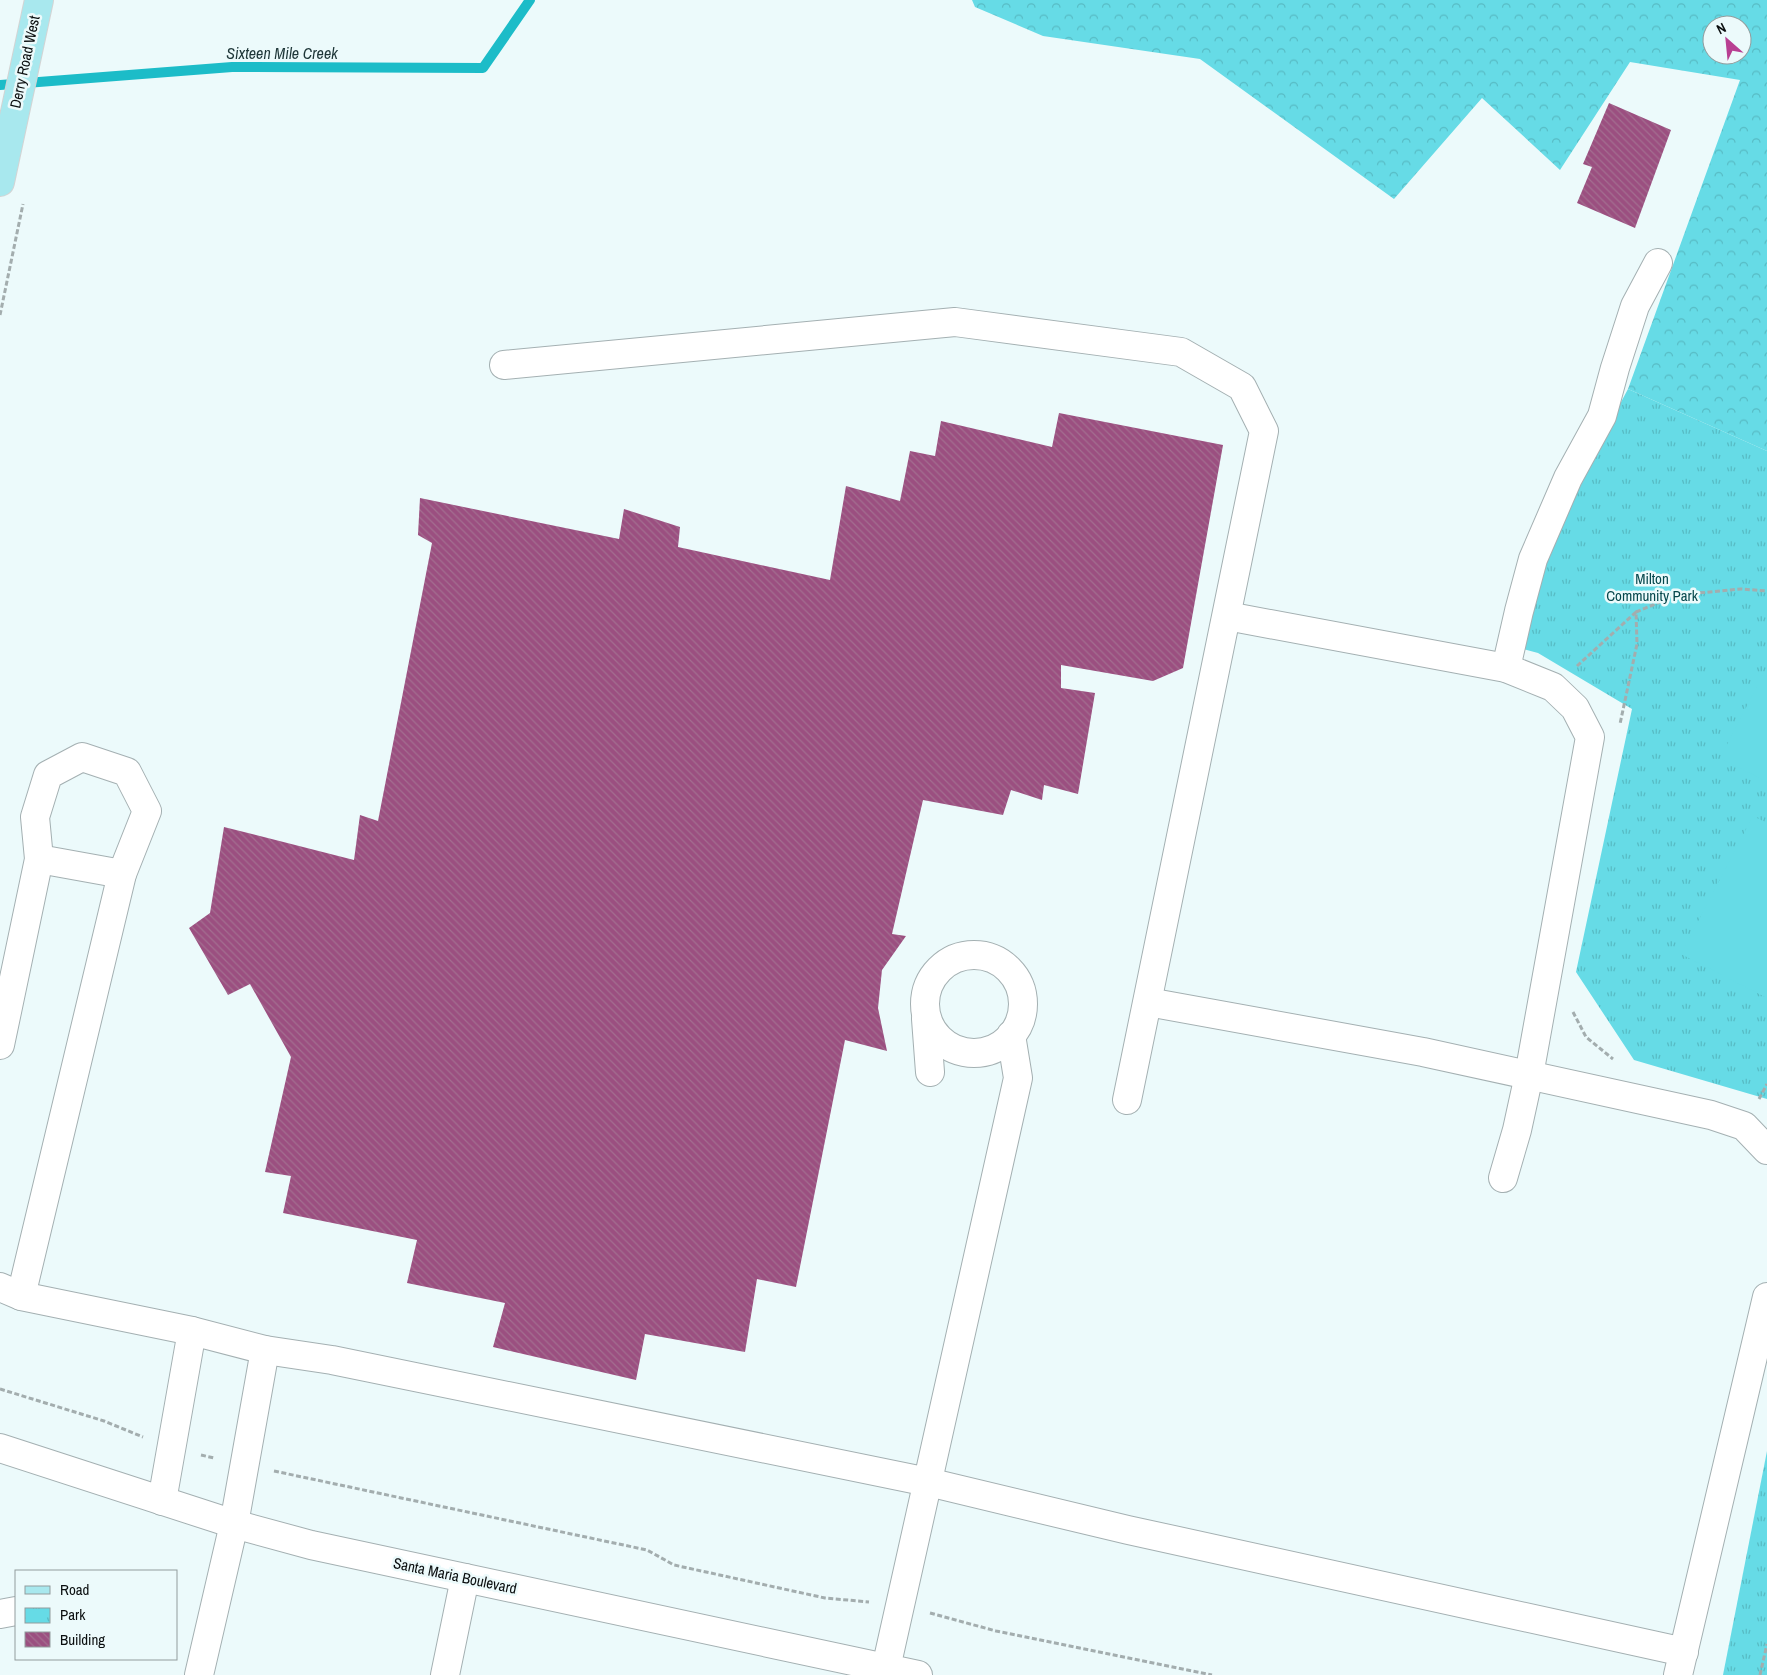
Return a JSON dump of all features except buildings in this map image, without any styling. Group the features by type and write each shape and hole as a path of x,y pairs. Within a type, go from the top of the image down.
{"main road":[{"name":"Derry Road West","path":"0,182 38,0"}],"street":[{"path":"1506,668 1518,611 1533,558 1568,478 1602,416 1635,306 1658,263"},
{"path":"504,365 955,322 1181,352 1242,387 1264,431 1148,1002 1126,1100"},
{"path":"1227,616 1506,668 1553,687 1575,708 1590,737 1529,1075 1517,1130 1503,1178"},
{"path":"0,1045 39,860 35,817 48,775 82,757 127,772 147,811 122,874 11,1292 192,1331 265,1350 332,1360 928,1482 1681,1664 1767,1298"},
{"path":"39,860 122,874"},
{"path":"925,1013 930,1028 940,1040 953,1049 969,1053 984,1052 999,1046 1011,1036 1020,1021 1023,1004 1021,988 1013,973 1000,962 985,956 968,955 952,959 938,969 930,982 925,997 925,1013 930,1072"},
{"path":"1148,1002 1423,1052 1711,1115 1744,1126 1767,1150"},
{"path":"886,1668 1018,1078 1011,1036"},
{"path":"162,1501 192,1331"},
{"path":"199,1675 234,1524 265,1350"},
{"name":"Santa Maria Boulevard","path":"0,1448 234,1524 311,1545 918,1675"},
{"path":"445,1675 465,1578"},
{"path":"0,1614 15,1611"}],"path":[{"path":"0,315 22,205"},
{"path":"1553,687 1636,612 1677,595 1741,589 1767,591"},
{"path":"1618,732 1637,644 1636,612"},
{"path":"1571,1008 1586,1037 1610,1058 1618,1061"},
{"path":"1756,1106 1767,1084"},
{"path":"0,1389 104,1421 171,1448 647,1550 674,1565 816,1596 900,1605 996,1631 1212,1675"},
{"path":"1760,1675 1767,1644"},
{"path":"1765,1655 1767,1659"}],"green space":[{"path":"972,0 1767,0 1767,451 1628,389 1740,80 1630,62 1560,170 1482,98 1394,199 1200,59 1043,36 975,7"},
{"name":"Milton Community Park","path":"1628,389 1767,451 1767,1099 1634,1060 1576,972 1632,709 1538,653 1511,646 1536,561"},
{"path":"1767,667 1767,782 1720,758"},
{"path":"1753,816 1767,823 1767,998 1681,954"},
{"path":"1767,1451 1767,1675 1723,1675"}],"waterway":[{"name":"Sixteen Mile Creek","path":"0,85 232,67 483,68 530,0"}]}
